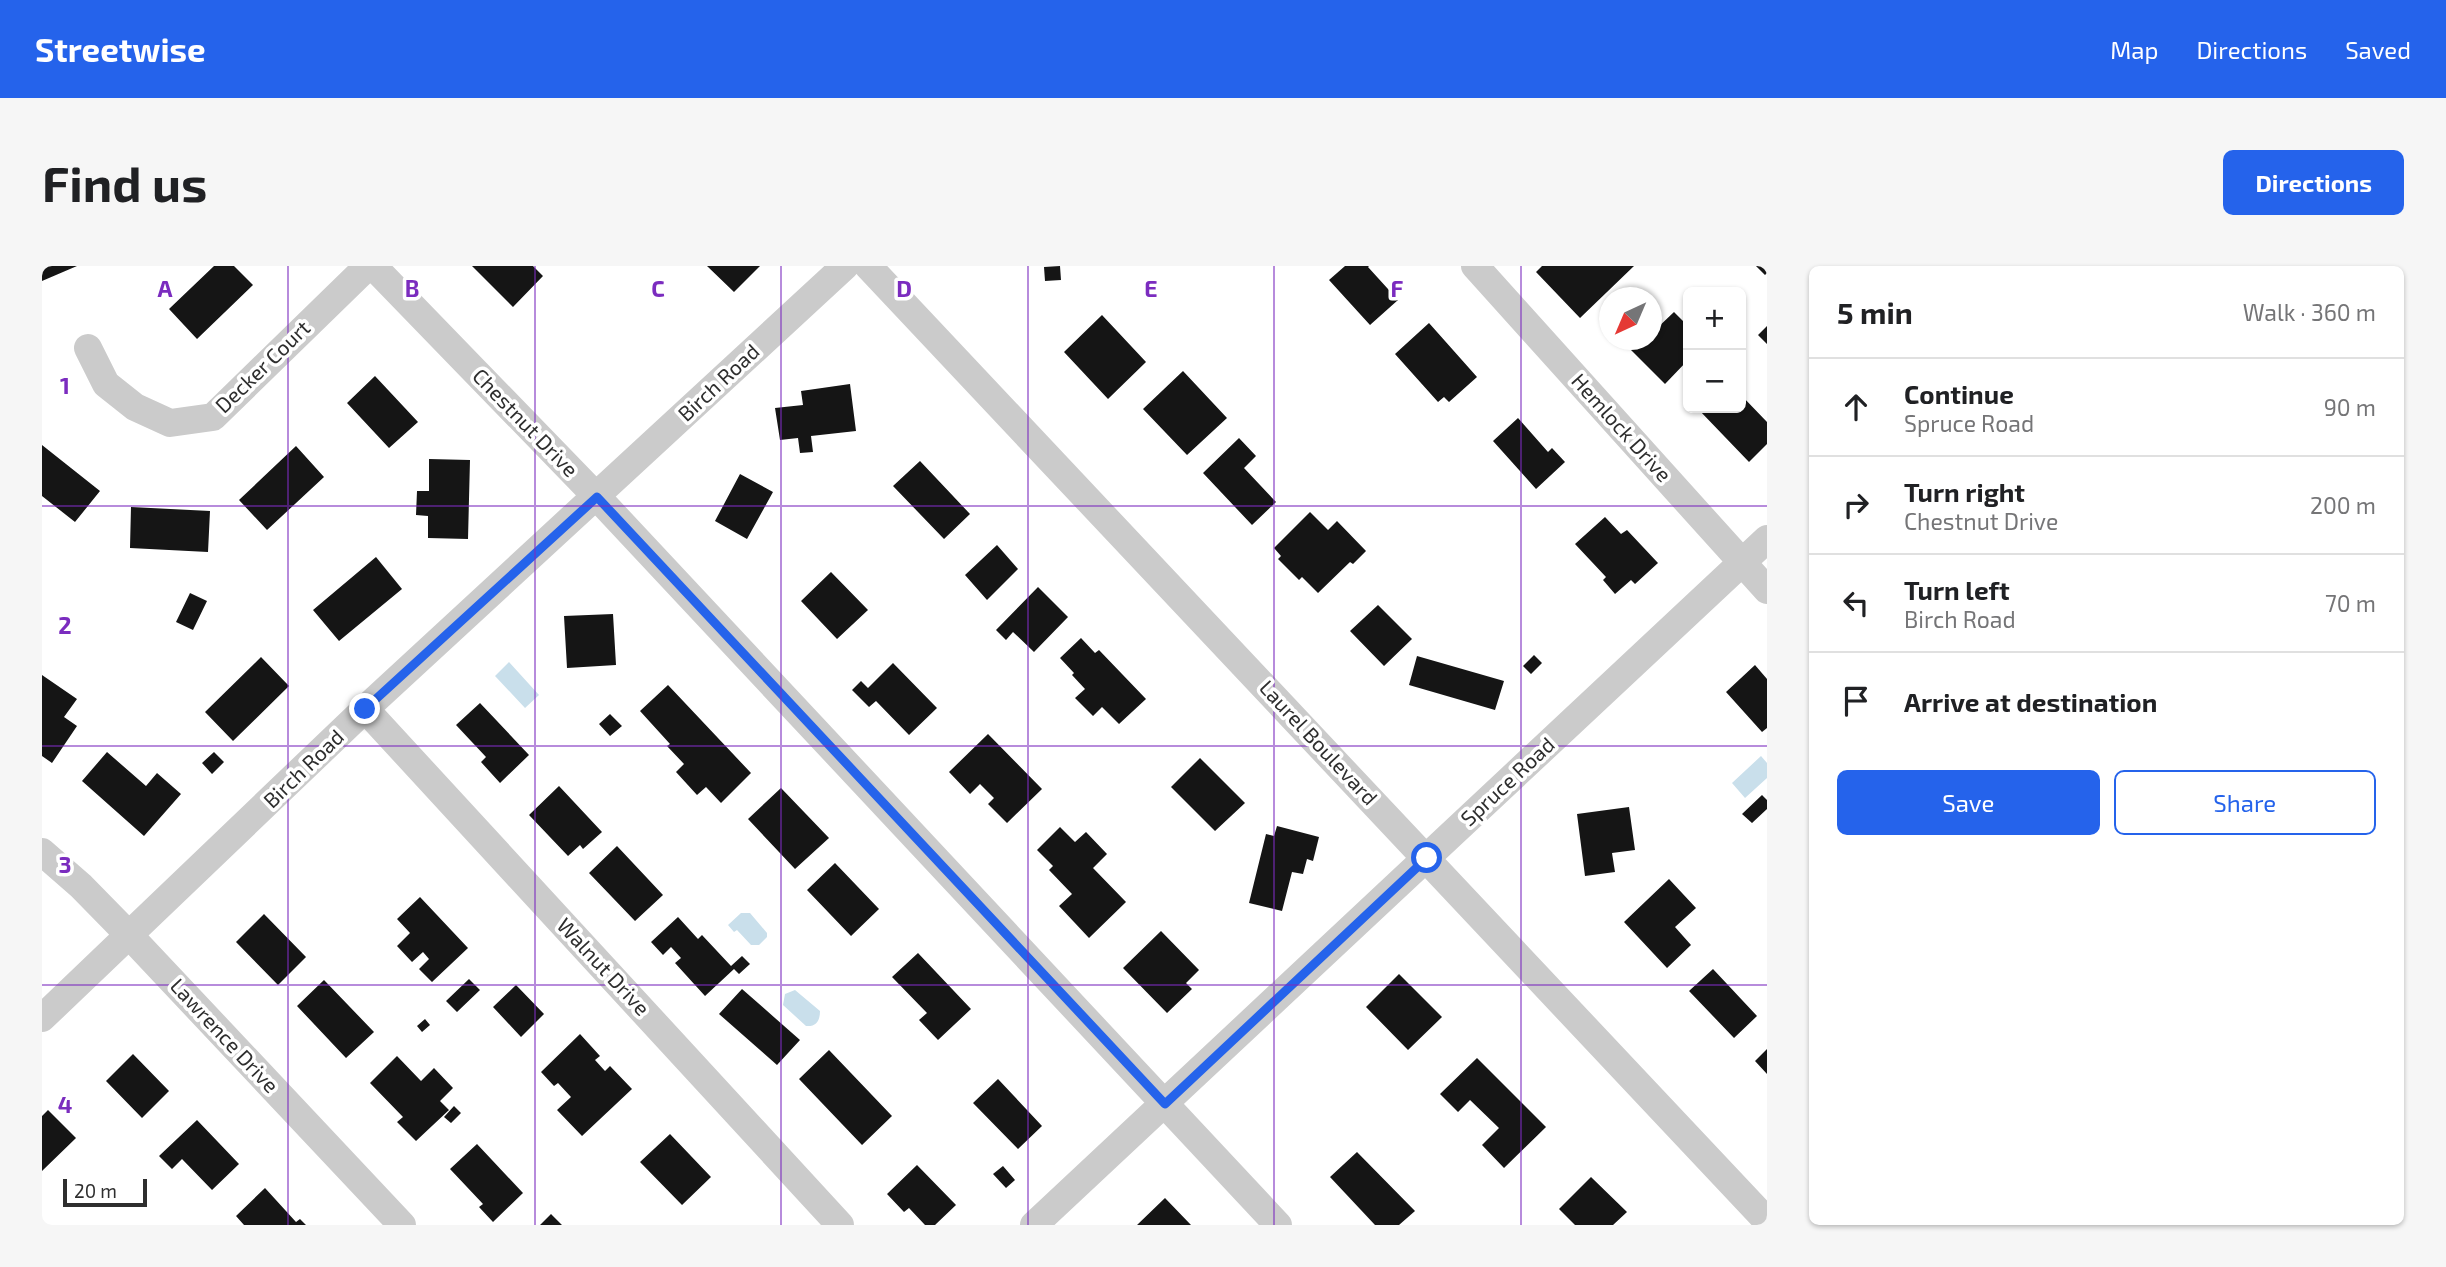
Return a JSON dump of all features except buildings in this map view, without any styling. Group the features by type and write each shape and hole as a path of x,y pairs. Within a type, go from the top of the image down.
{"street":[{"name":"Decker Court","path":"89,348 106,384 135,407 170,423 213,417 368,266"},
{"name":"Chestnut Drive","path":"373,266 597,497 1278,1225"},
{"name":"Birch Road","path":"42,1018 365,709 845,266"},
{"name":"Laurel Boulevard","path":"868,266 1767,1220"},
{"name":"Hemlock Drive","path":"1475,266 1767,590"},
{"name":"Spruce Road","path":"1034,1225 1767,539"},
{"name":"Walnut Drive","path":"365,709 840,1225"},
{"name":"Lawrence Drive","path":"42,852 81,886 130,936 402,1225"}],"water":[{"path":"509,662 539,695 525,708 495,676"},
{"path":"1761,756 1767,763 1767,778 1745,798 1732,783"},
{"path":"741,913 750,913 767,933 767,937 759,945 751,945 737,930 734,932 728,925"},
{"path":"795,990 820,1011 815,1024 806,1026 783,1005 785,994"}],"route":[{"path":"365,709 597,497 1165,1104 1427,858"}]}
